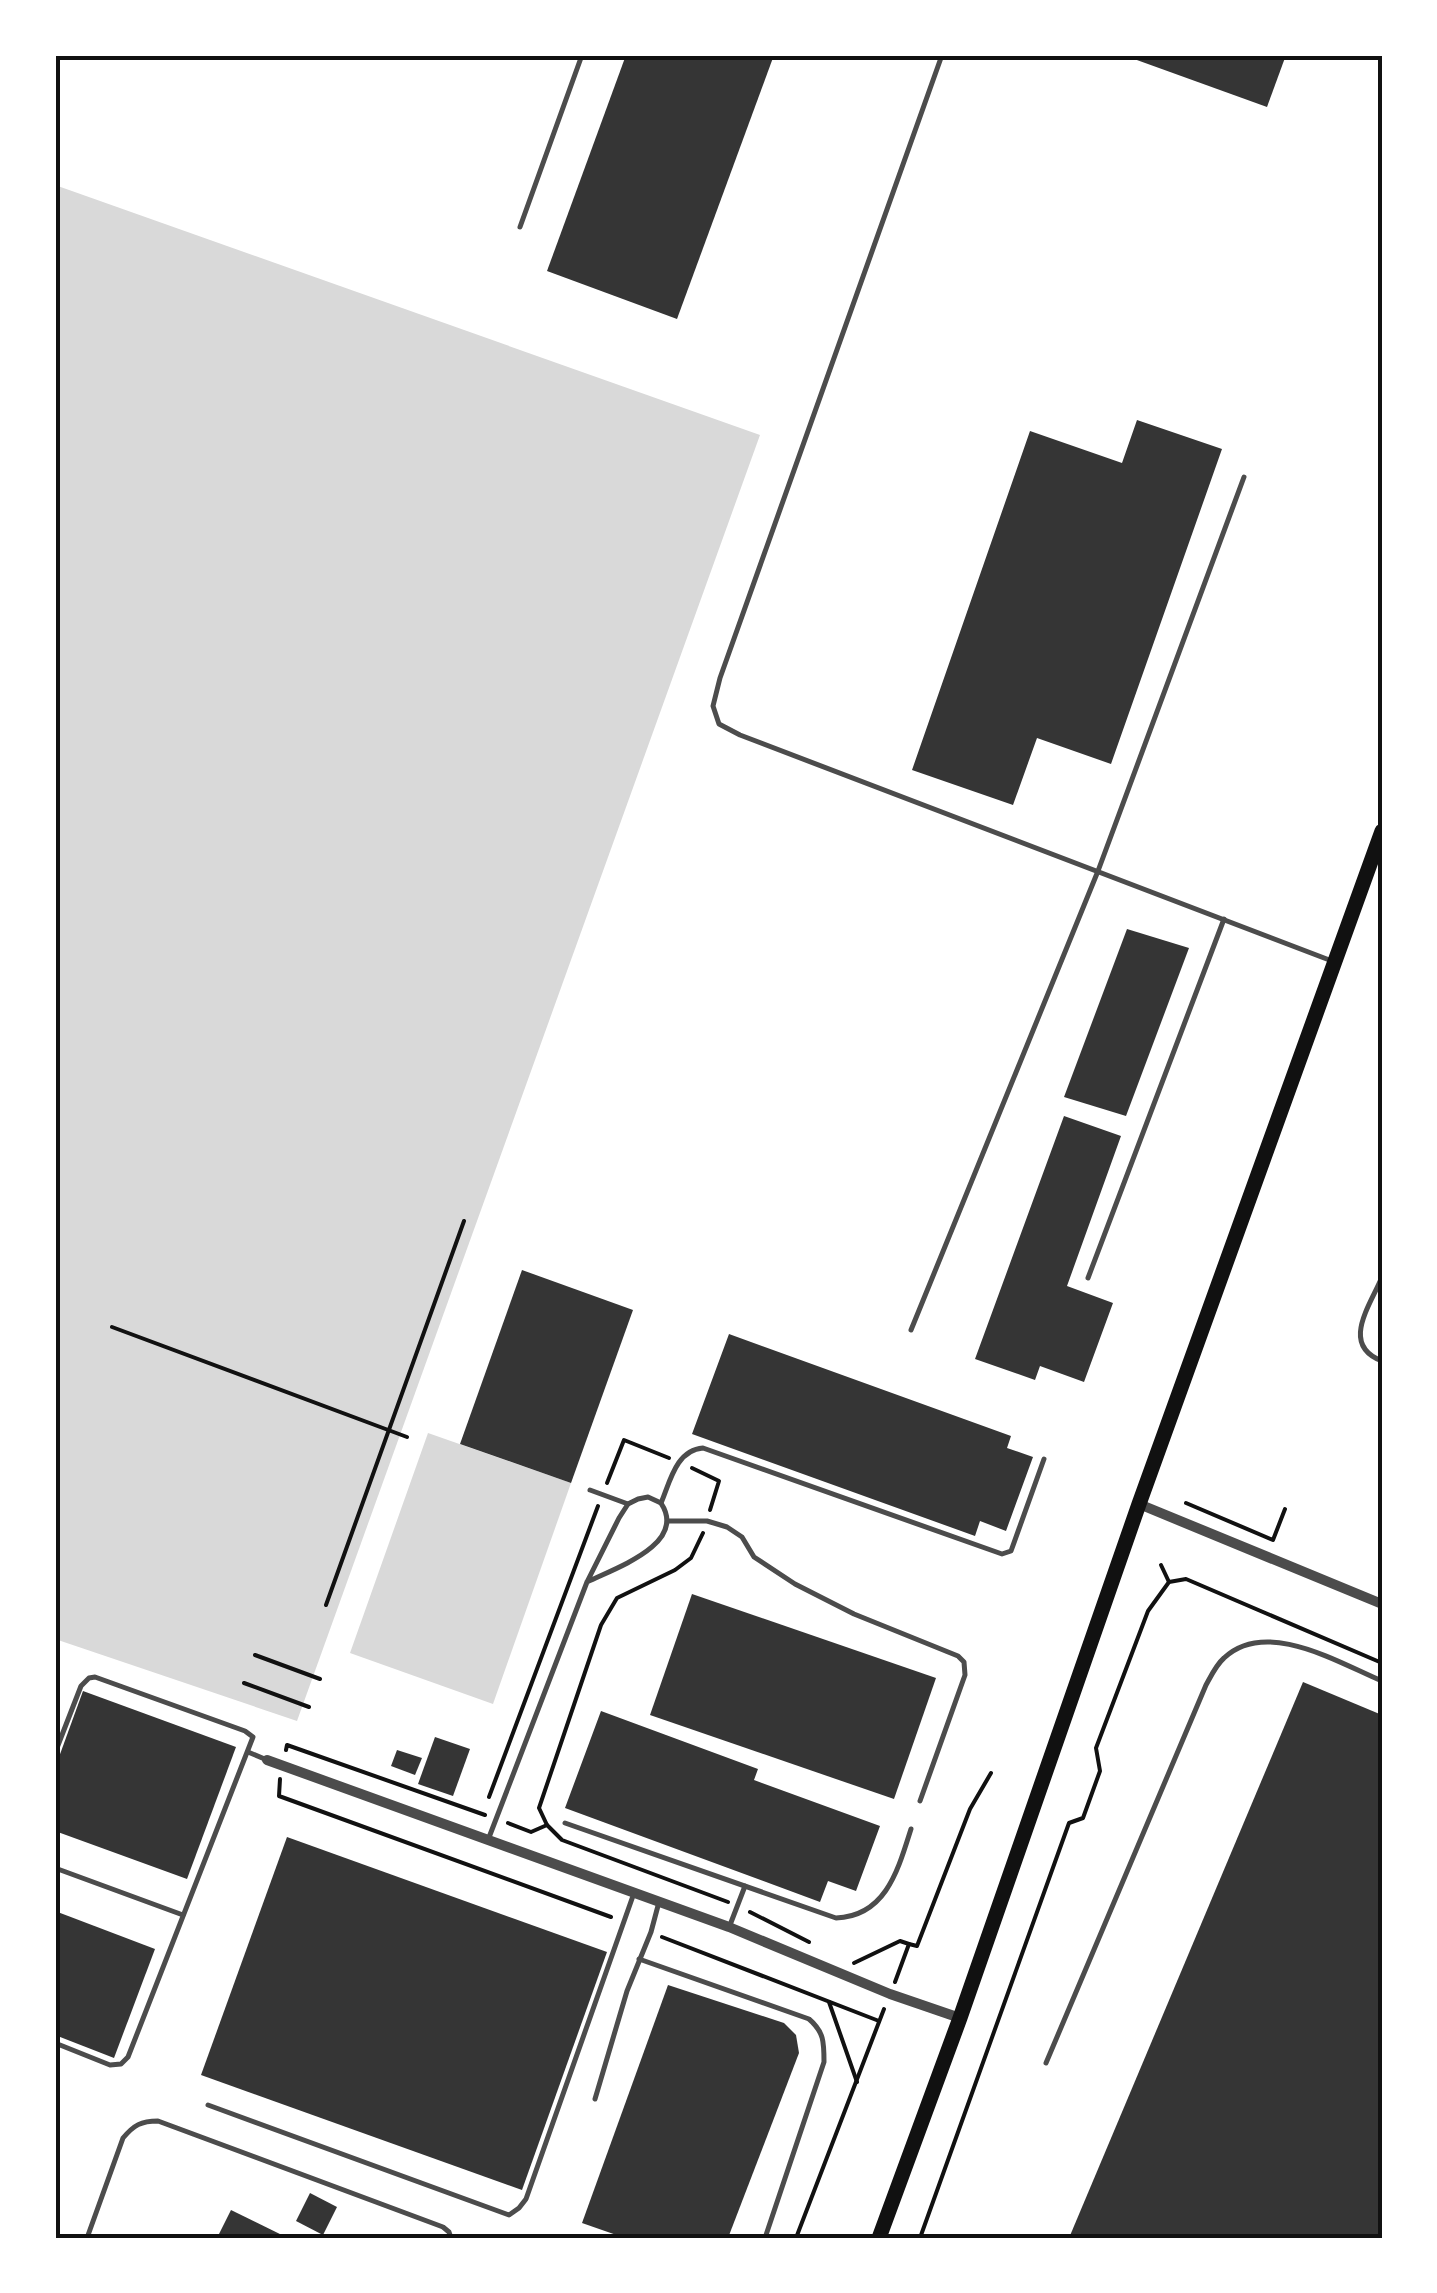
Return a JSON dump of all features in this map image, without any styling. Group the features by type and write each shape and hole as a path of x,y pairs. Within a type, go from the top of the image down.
{"main road":[{"path":"879,2238 1382,832"}],"street":[{"path":"1139,1504 1382,1604"},
{"path":"267,1760 729,1927 890,1994 960,2018"}],"lane":[{"path":"520,227 582,55"},
{"path":"942,55 720,678 713,706 719,724 1335,962"},
{"path":"910,1330 1098,871 1244,477"},
{"path":"1088,1278 1224,919"},
{"path":"1382,1277 1359,1332 1361,1346 1369,1356 1382,1360"},
{"path":"661,1503 686,1452 703,1448 1002,1554 1011,1551 1044,1459"},
{"path":"590,1490 628,1504"},
{"path":"488,1840 586,1582 628,1504 648,1498 661,1503 668,1520 665,1533 652,1549 586,1582"},
{"path":"668,1520 727,1526 742,1537 754,1557 795,1584 964,1662 965,1675 920,1801"},
{"path":"1046,2063 1218,1664 1227,1654 1244,1646 1278,1642 1296,1644 1382,1681"},
{"path":"55,1753 80,1686 94,1677 246,1731 253,1737 125,2061 110,2065 55,2043"},
{"path":"248,1752 267,1760"},
{"path":"565,1822 836,1918 850,1918 882,1898 900,1863 911,1829"},
{"path":"55,1868 183,1916"},
{"path":"729,1927 744,1886"},
{"path":"208,2105 508,2214 526,2199 634,1893"},
{"path":"595,2099 626,1991 659,1902"},
{"path":"639,1959 809,2019 820,2028 824,2062 764,2238"},
{"path":"87,2238 123,2138 142,2121 158,2121 443,2227 451,2238"}],"path":[{"path":"326,1605 464,1220"},
{"path":"112,1328 407,1436"},
{"path":"482,1814 624,1440 719,1481 691,1558 616,1598 601,1625 539,1808 546,1825 562,1840 738,1906 820,1948"},
{"path":"1186,1503 1274,1540 1285,1509"},
{"path":"1161,1564 1169,1582"},
{"path":"920,2238 1068,1824 1083,1818 1100,1771 1096,1748 1103,1729 1148,1611 1169,1582 1186,1579 1382,1663"},
{"path":"254,1655 320,1678"},
{"path":"244,1684 309,1707"},
{"path":"546,1825 531,1832 288,1745 281,1766 279,1796 623,1922"},
{"path":"650,1932 879,2020"},
{"path":"867,1970 853,1964 900,1941 909,1944"},
{"path":"830,2002 858,2082"}],"shaded area":[{"path":"55,185 760,435 297,1721 55,1639"},
{"path":"428,1433 571,1483 493,1704 350,1653"}],"building":[{"path":"626,55 774,55 677,319 547,271"},
{"path":"1123,55 1286,55 1267,107"},
{"path":"1137,420 1222,449 1111,764 1037,738 1013,805 912,770 1030,431 1122,463"},
{"path":"1127,929 1189,948 1126,1116 1064,1097"},
{"path":"1064,1116 1121,1136 1067,1286 1113,1303 1084,1382 1040,1366 1035,1380 975,1359"},
{"path":"522,1270 633,1310 571,1483 460,1444"},
{"path":"729,1334 1011,1436 1007,1448 1033,1457 1006,1531 980,1521 975,1536 692,1434"},
{"path":"692,1594 936,1678 894,1799 650,1715"},
{"path":"1303,1682 1382,1715 1382,2238 1069,2238"},
{"path":"83,1691 236,1747 187,1879 55,1831 55,1768"},
{"path":"601,1711 758,1769 754,1780 880,1826 856,1891 828,1881 820,1902 565,1808"},
{"path":"435,1737 470,1749 453,1796 418,1784"},
{"path":"397,1750 422,1758 415,1775 391,1766"},
{"path":"287,1837 607,1952 522,2190 201,2075"},
{"path":"55,1911 155,1949 114,2058 55,2035"},
{"path":"668,1985 784,2023 796,2035 799,2053 728,2238 625,2238 582,2223"},
{"path":"310,2193 337,2207 323,2235 296,2221"},
{"path":"231,2210 288,2238 217,2238"}]}
